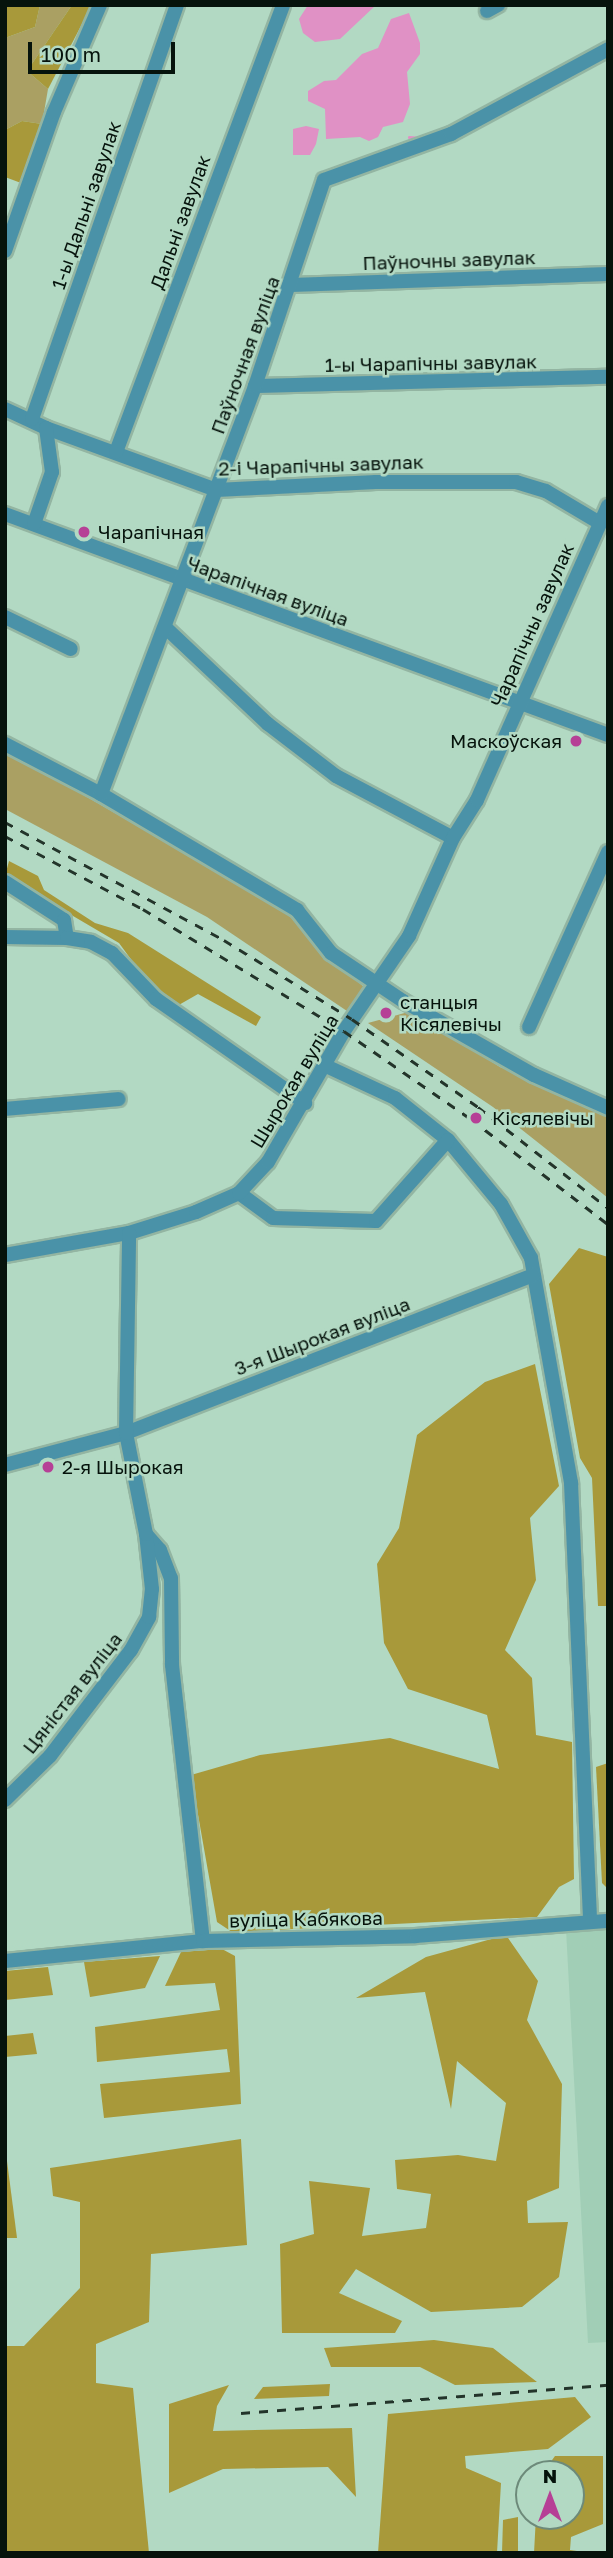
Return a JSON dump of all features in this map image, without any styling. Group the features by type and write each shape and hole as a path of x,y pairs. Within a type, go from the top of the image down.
{"street":[{"path":"5,251 54,112 100,5"},
{"name":"1-ы Дальні завулак","path":"32,418 177,5"},
{"name":"Дальні завулак","path":"116,452 283,5"},
{"name":"Паўночная вуліца","path":"101,794 166,628 255,386 324,180 452,134 608,49"},
{"name":"Паўночны завулак","path":"291,285 608,274"},
{"name":"1-ы Чарапічны завулак","path":"255,386 608,377"},
{"name":"2-і Чарапічны завулак","path":"5,409 32,418 46,429 216,490 516,482 546,491 600,523"},
{"path":"34,524 52,472 46,429"},
{"name":"Чарапічны завулак","path":"378,984 409,936 453,838 477,800 608,506"},
{"name":"Чарапічная вуліца","path":"5,514 608,736"},
{"path":"5,617 71,649"},
{"path":"166,628 268,724 336,776 453,838"},
{"path":"5,744 101,794 297,910 331,953 378,984 534,1075 608,1108"},
{"path":"529,1027 608,852"},
{"path":"5,883 64,920 67,939"},
{"path":"5,937 91,942 113,953 156,999 305,1103"},
{"name":"Шырокая вуліца","path":"5,1255 129,1233 196,1212 239,1193 268,1162 378,984"},
{"path":"326,1066 395,1098 448,1140 522,1237 533,1275 571,1483 590,1922"},
{"path":"5,1109 119,1099"},
{"path":"239,1193 273,1218 376,1221 448,1140"},
{"name":"Цяністая вуліца","path":"5,1800 50,1756 144,1630 152,1589 146,1534 126,1433 129,1233"},
{"name":"3-я Шырокая вуліца","path":"5,1465 126,1433 533,1275"},
{"path":"146,1534 160,1550 171,1578 172,1665 203,1941"},
{"name":"вуліца Кабякова","path":"5,1961 203,1941 416,1936 608,1921"}],"shaded area":[{"path":"5,5 40,5 35,27 5,38"},
{"path":"40,5 72,5 27,71 48,89 42,124 22,121 5,130 5,38 35,27"},
{"path":"72,5 92,5 48,89 27,71"},
{"path":"308,5 376,5 340,39 315,42 303,33 299,19"},
{"path":"409,13 420,43 420,54 407,72 410,104 403,122 383,127 378,137 369,141 360,137 326,139 325,109 308,101 308,91 324,81 336,80 362,54 378,48 391,19"},
{"path":"22,121 42,124 21,183 5,177 5,130"},
{"path":"306,126 319,129 316,144 310,155 293,155 293,129"},
{"path":"5,750 293,915 319,949 364,987 347,1011 207,917 5,809"},
{"path":"9,861 38,876 44,890 95,923 128,933 261,1017 256,1026 198,994 177,1006 152,988 119,943 5,876"},
{"path":"412,1011 500,1067 608,1113 608,1198 493,1107 368,1023"},
{"path":"579,1248 608,1257 608,1606 598,1606 592,1478 580,1458 549,1284"},
{"path":"535,1364 559,1486 530,1518 536,1580 505,1650 532,1678 536,1735 572,1742 574,1879 559,1887 537,1917 232,1932 217,1922 191,1775 260,1755 390,1738 499,1769 487,1715 408,1689 384,1643 377,1564 399,1528 417,1435 485,1382"},
{"path":"608,1763 608,1889 602,1883 596,1767"},
{"path":"608,1926 608,2342 588,2343 566,1929"},
{"path":"506,1935 538,1981 527,2020 562,2084 559,2188 527,2201 528,2223 568,2222 559,2277 522,2307 431,2312 356,2269 339,2293 402,2321 395,2333 282,2333 280,2244 314,2234 309,2181 370,2188 362,2236 426,2228 431,2194 397,2189 395,2160 458,2155 496,2161 506,2103 457,2061 451,2109 425,1992 356,1998 426,1957"},
{"path":"222,1949 235,1956 241,2104 104,2118 100,2084 230,2072 227,2049 97,2062 95,2027 220,2010 215,1983 165,1986 181,1952"},
{"path":"160,1956 145,1988 90,1997 84,1962"},
{"path":"48,1967 53,1995 5,2000 5,1971"},
{"path":"33,2033 37,2054 5,2057 5,2036"},
{"path":"241,2139 247,2245 151,2254 149,2322 96,2344 96,2383 133,2388 149,2553 5,2553 5,2346 24,2346 80,2288 80,2202 53,2196 50,2168"},
{"path":"7,2161 17,2238 5,2238"},
{"path":"434,2340 493,2348 537,2382 455,2385 420,2367 331,2367 324,2348"},
{"path":"330,2384 329,2396 254,2399 263,2387"},
{"path":"229,2385 217,2406 213,2431 352,2428 356,2497 328,2467 223,2469 169,2493 169,2404"},
{"path":"575,2397 591,2417 548,2449 465,2456 466,2468 501,2483 497,2553 378,2553 388,2414"},
{"path":"555,2456 603,2456 603,2524 571,2537 570,2550 591,2553 534,2553 535,2530 585,2530 585,2460 552,2460"},
{"path":"515,2518 518,2553 502,2553 503,2520"}],"waterway":[{"path":"409,137 423,138"}],"railway":[{"path":"5,822 224,940 352,1019 478,1107 608,1208"},
{"path":"5,836 143,909 344,1031 471,1119 608,1224"},
{"path":"241,2413 608,2385"}],"place":[{"name":"Чарапічная","path":"84,532"},
{"name":"Маскоўская","path":"576,741"},
{"name":"станцыя Кісялевічы","path":"386,1013"},
{"name":"Кісялевічы","path":"476,1118"},
{"name":"2-я Шырокая","path":"48,1467"}]}
